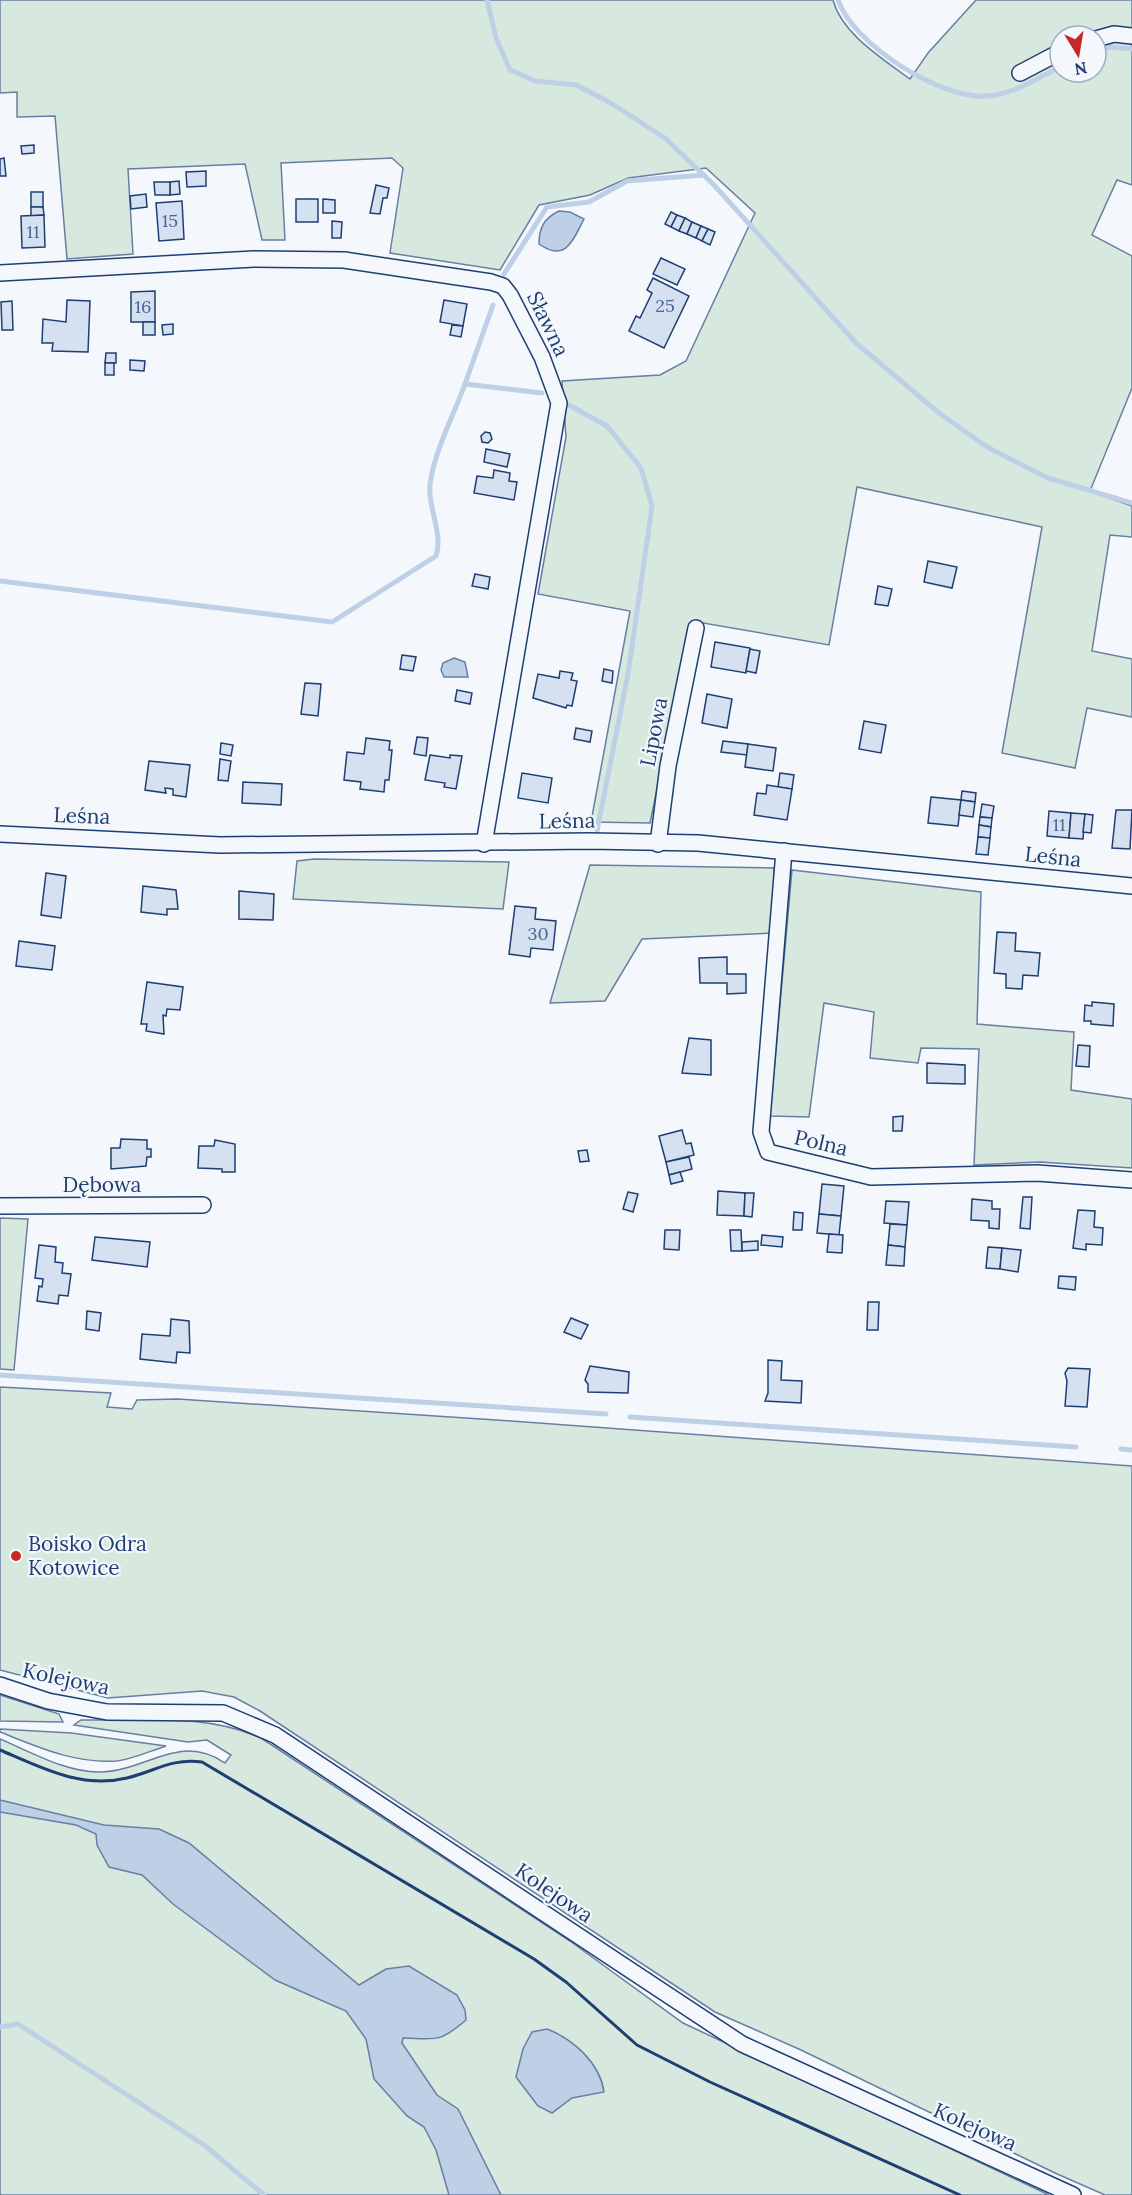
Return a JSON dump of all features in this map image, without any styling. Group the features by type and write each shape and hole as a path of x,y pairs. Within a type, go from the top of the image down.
{"street":[{"path":"1108,36 1132,36"},
{"path":"1020,74 1048,59"},
{"name":"Sławna","path":"0,273 254,259 344,260 405,267 490,282 503,286 510,294 542,357 559,402 484,844"},
{"name":"Lipowa","path":"658,844 668,766 696,628"},
{"name":"Leśna","path":"0,834 220,845 484,844 589,841 699,843 1132,886"},
{"name":"Polna","path":"784,851 761,1132 768,1152 871,1177 1037,1173 1132,1180"},
{"name":"Dębowa","path":"0,1206 203,1206"},
{"name":"Kolejowa","path":"0,1685 48,1701 88,1709 223,1713 275,1735 742,2044 1073,2195"}],"shaded area":[{"path":"0,0 833,0 845,24 854,35 910,79 928,53 976,0 1132,0 1132,185 1117,180 1092,235 1132,256 1132,388 1090,491 1132,506 1132,537 1110,535 1092,651 1132,659 1132,717 1087,708 1075,768 1002,753 1042,527 857,487 829,645 692,621 650,823 591,822 630,611 538,594 566,437 562,381 660,375 686,361 755,213 706,168 628,178 590,195 539,205 500,270 390,253 403,168 392,158 281,163 285,240 262,240 245,164 128,169 133,254 67,259 55,116 17,117 17,92 0,93"},
{"path":"314,859 509,862 503,909 293,899 297,861"},
{"path":"590,865 774,868 773,933 642,939 605,1001 550,1003"},
{"path":"792,870 981,892 977,1024 1074,1032 1071,1090 1132,1099 1132,1168 1040,1162 974,1165 979,1049 921,1048 918,1063 870,1058 874,1012 824,1003 809,1117 770,1116"},
{"path":"0,1218 28,1219 14,1370 0,1369"},
{"path":"0,1387 111,1393 107,1407 132,1409 137,1400 178,1399 1132,1466 1132,2195 1105,2195 801,2050 715,2012 260,1711 234,1697 202,1691 108,1698 0,1670"},
{"path":"0,1695 59,1714 63,1722 0,1721"},
{"path":"81,1720 195,1722 240,1730 261,1738 570,1941 683,2023 1049,2195 0,2195 0,1739 49,1761 75,1769 101,1772 118,1770 178,1752 193,1751 208,1754 225,1763 231,1755 207,1740 188,1742 74,1725"},
{"path":"0,1729 71,1733 166,1746 123,1760 86,1760 43,1749 0,1732"}],"water":[{"path":"559,211 570,212 584,219 568,246 556,251 539,244 539,238 546,220"},
{"path":"454,658 465,662 468,677 444,677 441,670 443,663"},
{"path":"0,1800 104,1825 159,1829 189,1843 359,1985 386,1969 409,1966 457,1995 465,2010 466,2020 443,2036 431,2039 403,2038 402,2043 437,2095 458,2109 501,2195 449,2195 436,2150 424,2127 407,2116 374,2079 366,2039 346,2011 275,1980 173,1904 142,1875 109,1867 97,1845 96,1834 76,1825 0,1812"},
{"path":"547,2029 557,2033 584,2053 597,2071 604,2092 572,2098 552,2113 538,2106 516,2077 523,2049 532,2032"}],"building":[{"path":"34,145 34,153 22,154 21,146"},
{"path":"4,158 6,176 0,176 0,159"},
{"path":"206,171 206,186 187,187 186,172"},
{"path":"179,181 180,194 170,195 170,182"},
{"path":"154,182 170,182 170,195 155,195"},
{"path":"376,185 389,188 387,198 383,198 380,214 370,213"},
{"path":"31,192 43,192 43,207 31,207"},
{"path":"146,194 147,207 131,209 130,196"},
{"path":"296,199 318,199 318,222 296,222"},
{"path":"323,199 335,200 335,213 323,213"},
{"path":"182,201 184,239 159,241 156,203"},
{"path":"31,207 43,207 44,215 31,216"},
{"path":"671,212 677,215 671,227 665,224"},
{"path":"44,215 45,247 22,248 21,216"},
{"path":"677,215 685,218 679,231 671,227"},
{"path":"685,218 692,222 687,234 679,231"},
{"path":"332,221 342,222 341,238 332,238"},
{"path":"692,222 701,226 696,238 687,234"},
{"path":"701,226 708,229 702,241 696,238"},
{"path":"708,229 715,232 710,245 702,241"},
{"path":"661,258 685,269 677,285 653,274"},
{"path":"653,278 689,296 664,348 629,331 636,316 640,318 652,293 647,290"},
{"path":"155,291 155,322 131,322 131,292"},
{"path":"67,300 90,301 88,352 52,351 53,343 42,343 43,319 66,322"},
{"path":"444,300 467,304 463,326 440,322"},
{"path":"12,301 13,330 2,330 1,302"},
{"path":"143,322 155,322 155,335 143,335"},
{"path":"173,324 173,334 163,335 162,325"},
{"path":"452,325 463,326 461,337 450,335"},
{"path":"106,353 116,353 116,363 105,363"},
{"path":"130,360 145,361 144,371 130,370"},
{"path":"105,363 114,363 114,375 105,375"},
{"path":"485,432 490,433 492,439 488,443 482,442 481,436"},
{"path":"486,449 510,454 507,467 484,462"},
{"path":"494,470 510,473 509,481 517,482 514,500 474,493 477,476 493,478"},
{"path":"928,561 957,567 952,588 924,582"},
{"path":"475,574 490,577 488,589 472,586"},
{"path":"878,586 892,589 888,606 875,604"},
{"path":"715,642 750,648 746,673 711,667"},
{"path":"750,649 760,651 756,673 746,671"},
{"path":"402,655 416,657 413,671 400,669"},
{"path":"604,669 613,671 612,683 602,681"},
{"path":"560,671 573,673 571,680 577,681 572,706 567,705 566,708 533,698 538,674 559,678"},
{"path":"305,683 321,684 318,716 301,714"},
{"path":"457,690 472,693 470,704 455,701"},
{"path":"707,694 732,699 727,728 702,723"},
{"path":"864,721 886,725 881,753 859,749"},
{"path":"576,728 592,731 590,742 574,739"},
{"path":"417,737 428,738 426,756 414,754"},
{"path":"366,738 390,741 389,750 392,750 389,780 385,780 384,792 360,789 361,782 344,780 347,752 364,754"},
{"path":"723,741 748,744 747,755 721,752"},
{"path":"221,743 233,745 231,756 220,754"},
{"path":"748,744 776,748 773,771 745,767"},
{"path":"430,755 450,758 450,755 462,756 456,789 444,787 445,783 425,780"},
{"path":"220,759 231,761 228,781 218,780"},
{"path":"149,761 190,765 186,797 173,795 173,789 165,788 166,793 145,790"},
{"path":"522,773 552,778 548,803 518,798"},
{"path":"780,773 794,775 792,789 778,787"},
{"path":"243,782 282,784 281,805 242,803"},
{"path":"767,785 792,789 787,820 754,815 757,793 766,794"},
{"path":"962,791 976,793 975,802 961,800"},
{"path":"931,797 961,800 958,826 928,823"},
{"path":"961,800 975,802 973,817 959,815"},
{"path":"982,804 994,806 992,818 980,817"},
{"path":"1116,810 1132,810 1130,849 1112,848"},
{"path":"1049,811 1071,813 1069,838 1047,836"},
{"path":"1071,813 1085,814 1083,839 1069,838"},
{"path":"1085,814 1093,815 1091,833 1083,832"},
{"path":"980,817 992,818 991,827 979,825"},
{"path":"979,825 991,827 990,838 978,837"},
{"path":"978,837 990,838 988,855 976,854"},
{"path":"46,873 66,876 61,918 41,915"},
{"path":"143,886 176,890 178,909 167,909 167,915 141,912"},
{"path":"239,891 274,894 273,920 239,919"},
{"path":"515,906 536,908 535,919 556,921 553,950 531,948 530,957 509,954"},
{"path":"997,932 1016,933 1015,951 1040,953 1038,976 1023,975 1022,989 1006,988 1006,974 994,973"},
{"path":"19,941 55,946 52,970 16,966"},
{"path":"727,957 727,974 746,974 746,993 727,994 727,983 700,983 699,958"},
{"path":"147,982 183,987 180,1010 167,1009 166,1016 163,1015 164,1034 146,1031 147,1024 141,1024"},
{"path":"1092,1002 1114,1004 1113,1026 1084,1021 1085,1005 1092,1006"},
{"path":"689,1038 711,1040 711,1075 682,1073"},
{"path":"1078,1045 1090,1046 1089,1067 1076,1066"},
{"path":"927,1063 965,1065 965,1084 927,1083"},
{"path":"903,1116 902,1131 893,1131 893,1117"},
{"path":"682,1130 686,1144 691,1143 694,1155 666,1162 659,1136"},
{"path":"121,1139 147,1140 147,1149 151,1149 151,1157 147,1157 146,1166 111,1169 111,1148 120,1148"},
{"path":"215,1140 235,1144 235,1172 198,1168 199,1146 214,1146"},
{"path":"587,1150 589,1161 580,1162 578,1151"},
{"path":"689,1157 692,1169 669,1175 666,1162"},
{"path":"680,1172 683,1181 671,1184 669,1175"},
{"path":"822,1184 844,1186 841,1216 819,1214"},
{"path":"718,1191 745,1193 744,1216 717,1215"},
{"path":"628,1192 638,1194 633,1212 623,1209"},
{"path":"745,1193 754,1193 752,1217 744,1216"},
{"path":"1023,1197 1032,1197 1030,1229 1020,1228"},
{"path":"972,1199 992,1201 992,1209 1000,1209 999,1229 989,1228 989,1221 971,1220"},
{"path":"886,1201 909,1202 907,1225 884,1223"},
{"path":"1078,1210 1095,1211 1094,1227 1103,1228 1102,1245 1086,1244 1086,1250 1073,1248"},
{"path":"794,1212 803,1213 802,1230 793,1230"},
{"path":"819,1214 841,1216 839,1235 817,1233"},
{"path":"890,1224 907,1225 905,1247 888,1245"},
{"path":"665,1230 680,1230 679,1250 664,1249"},
{"path":"730,1230 741,1230 742,1251 731,1251"},
{"path":"829,1234 843,1235 842,1253 827,1252"},
{"path":"762,1235 783,1237 782,1247 761,1245"},
{"path":"95,1237 150,1242 147,1267 92,1260"},
{"path":"758,1241 758,1250 742,1251 742,1242"},
{"path":"39,1245 56,1247 55,1262 63,1263 62,1273 71,1274 68,1296 59,1295 58,1304 37,1301 39,1286 42,1287 43,1279 35,1278"},
{"path":"888,1245 905,1247 904,1266 886,1265"},
{"path":"988,1247 1002,1248 1000,1269 986,1268"},
{"path":"1002,1248 1021,1250 1018,1272 1000,1269"},
{"path":"1059,1276 1076,1277 1075,1290 1058,1288"},
{"path":"868,1302 879,1302 878,1330 867,1330"},
{"path":"87,1311 101,1313 99,1331 86,1329"},
{"path":"571,1318 588,1325 581,1339 564,1332"},
{"path":"171,1319 189,1321 190,1353 177,1352 176,1363 140,1359 142,1334 170,1336"},
{"path":"768,1360 782,1361 781,1380 802,1381 801,1403 765,1401 768,1393"},
{"path":"590,1366 629,1372 628,1393 588,1392 588,1384 585,1380"},
{"path":"1068,1368 1090,1369 1087,1407 1065,1406 1067,1381 1065,1373"}],"waterway":[{"path":"487,0 496,38 510,70 535,81 576,85 609,102 665,138 714,185 856,343 939,413 987,447 1048,478 1132,503"},
{"path":"838,0 847,17 880,51 901,66 946,89 968,95 996,95 1006,93 1048,73"},
{"path":"1108,48 1132,49"},
{"path":"504,274 547,207 589,202 627,181 704,175"},
{"path":"465,384 493,305"},
{"path":"0,581 332,622 436,556 438,537 430,498 431,478 441,442 465,384 542,393"},
{"path":"569,405 607,426 641,468 652,506 628,674 597,831"},
{"path":"0,1375 606,1414"},
{"path":"630,1417 1076,1447"},
{"path":"1121,1449 1132,1450"},
{"path":"0,2027 18,2024 204,2145 264,2195"}],"wall":[{"path":"0,1750 62,1775 94,1781 127,1778 181,1762 202,1762 534,1959 566,1982 637,2045 710,2082 960,2195"}],"place":[{"name":"Boisko Odra Kotowice","path":"16,1556"}]}
